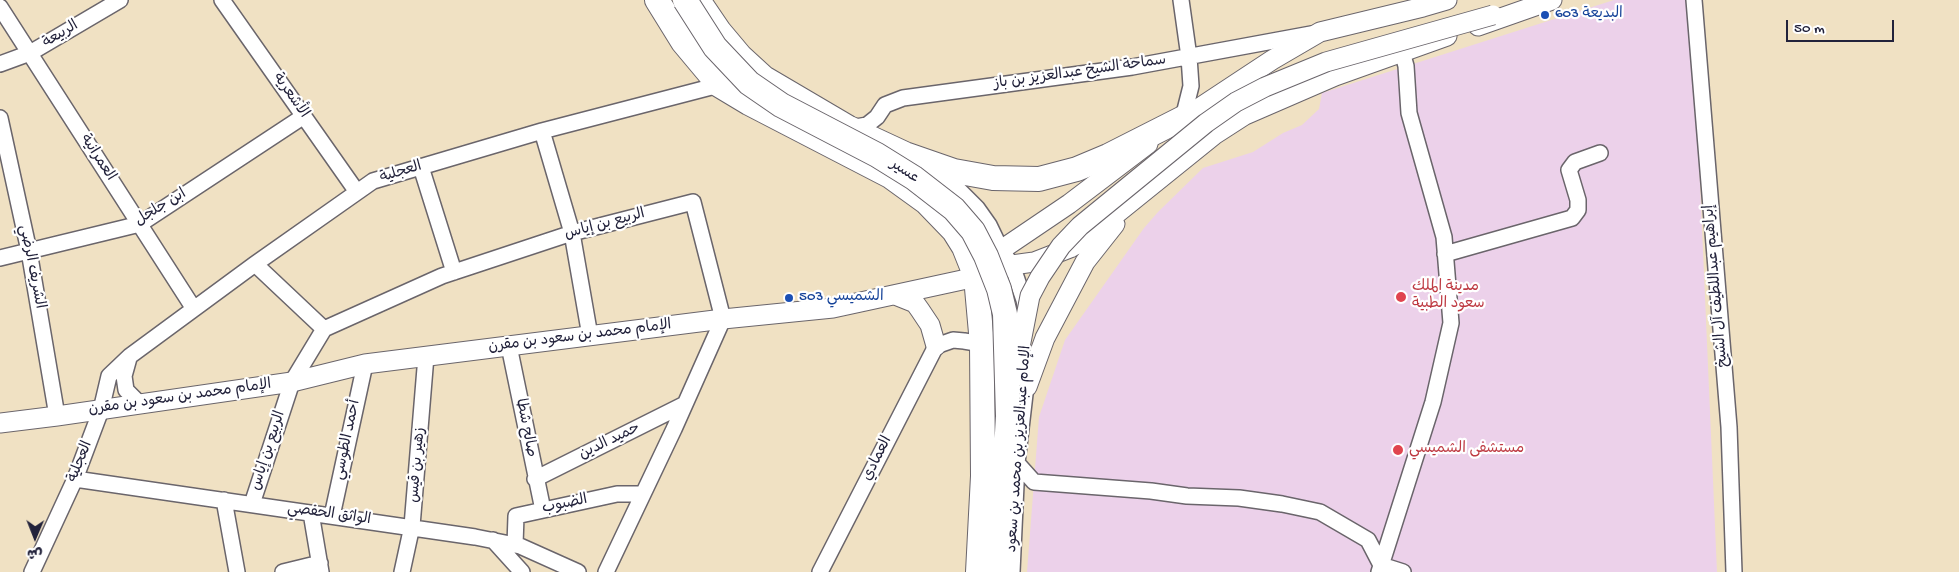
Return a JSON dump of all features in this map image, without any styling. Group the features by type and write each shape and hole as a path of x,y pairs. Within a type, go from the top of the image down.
{"main road":[{"path":"656,0 683,42 719,85 749,104 890,176 926,202 954,232 964,247 976,277 982,344 983,476 978,572"},
{"name":"سماحة الشيخ عبدالعزيز بن باز","path":"696,1 740,56 764,78 848,128 905,154 937,166 993,178 1039,179 1077,169 1108,156 1184,118"},
{"name":"عسير","path":"696,1 715,47 749,83 781,105 877,155 914,178 954,209 973,231 986,256 999,289 1005,314 1008,416"},
{"name":"سماحة الشيخ عبدالعزيز بن باز","path":"976,277 1006,258"},
{"name":"الإمام عبدالعزيز بن محمد بن سعود","path":"999,572 1008,416"}],"street":[{"name":"الربيعة","path":"0,64 30,53 120,0"},
{"name":"الأشعرية","path":"222,0 358,192"},
{"path":"1181,0 1191,86 1184,118"},
{"name":"سماحة الشيخ عبدالعزيز بن باز","path":"848,128 867,125 877,117 885,105 903,98 1189,58 1320,32 1422,4 1446,0"},
{"path":"1008,416 1018,350 1030,296 1040,277 1061,246 1080,226 1206,123 1236,102 1265,87 1326,62 1493,15 1539,0"},
{"path":"1006,258 1034,262 1070,248 1085,239 1140,196 1214,135 1245,116 1335,76 1552,0"},
{"name":"إبراهيم عبداللطيف آل الشيخ","path":"1694,0 1729,427 1734,572"},
{"name":"العمرانية","path":"0,7 194,309"},
{"name":"سماحة الشيخ عبدالعزيز بن باز","path":"1006,258 1069,204 1184,118 1272,60 1320,32"},
{"path":"1380,568 1433,402 1451,323 1444,237 1409,113 1406,66 1402,52"},
{"name":"العجلية","path":"32,572 75,479 101,410 109,376 130,356 255,264 373,182 542,131 719,85"},
{"name":"ابن جلجل","path":"0,258 140,224 304,116"},
{"name":"الشريف الرضي","path":"0,118 29,251 57,416"},
{"path":"542,131 572,233 590,336"},
{"path":"1446,254 1572,218 1578,210 1578,200 1569,170 1574,162 1600,152"},
{"name":"عسير","path":"905,154 939,175 959,190 977,208 1006,258 1024,300 1027,326"},
{"path":"421,167 454,272"},
{"path":"1027,387 1045,338 1085,262 1140,196"},
{"name":"الربيع بن إياس","path":"252,504 292,382 324,329 454,272 572,233 693,202 723,319"},
{"path":"255,264 324,329"},
{"name":"الإمام محمد بن سعود بن مقرن","path":"0,423 292,382 365,364 723,319 833,308 976,277"},
{"path":"895,295 914,304 920,310 930,325 936,346 953,340 982,344 969,572"},
{"path":"606,572 723,319"},
{"name":"الإمام عبدالعزيز بن محمد بن سعود","path":"1012,572 1017,463 1027,387 1027,326"},
{"name":"صالح شطا","path":"509,346 543,510"},
{"name":"العمادي","path":"820,572 936,346"},
{"path":"130,356 124,376 126,390 140,404"},
{"name":"زهير بن قيس","path":"402,572 412,526 426,356"},
{"name":"أحمد الطوسي","path":"332,516 365,364"},
{"name":"حميد الدين","path":"535,478 685,404"},
{"path":"1017,463 1034,482 1151,491 1187,496 1239,498 1320,512 1368,540 1380,568"},
{"name":"الواثق الحفصي","path":"75,479 412,526 493,540 515,545 578,572"},
{"name":"الضبوب","path":"515,545 516,516 617,494 643,494"},
{"path":"224,500 237,572"},
{"path":"283,572 320,568 311,513"},
{"path":"493,540 522,572"},
{"path":"1380,568 1403,572"}],"shaded area":[{"name":"مدينة الملك سعود الطبية","path":"1614,0 1692,0 1717,572 1027,572 1039,417 1065,340 1144,228 1203,168 1253,152 1283,133 1302,125 1319,109 1322,93"}],"place":[{"name":"البديعة 603","path":"1545,15"},
{"name":"مدينة الملك سعود الطبية","path":"1401,297"},
{"name":"الشميسي 503","path":"789,298"},
{"name":"مستشفى الشميسي","path":"1398,450"}]}
